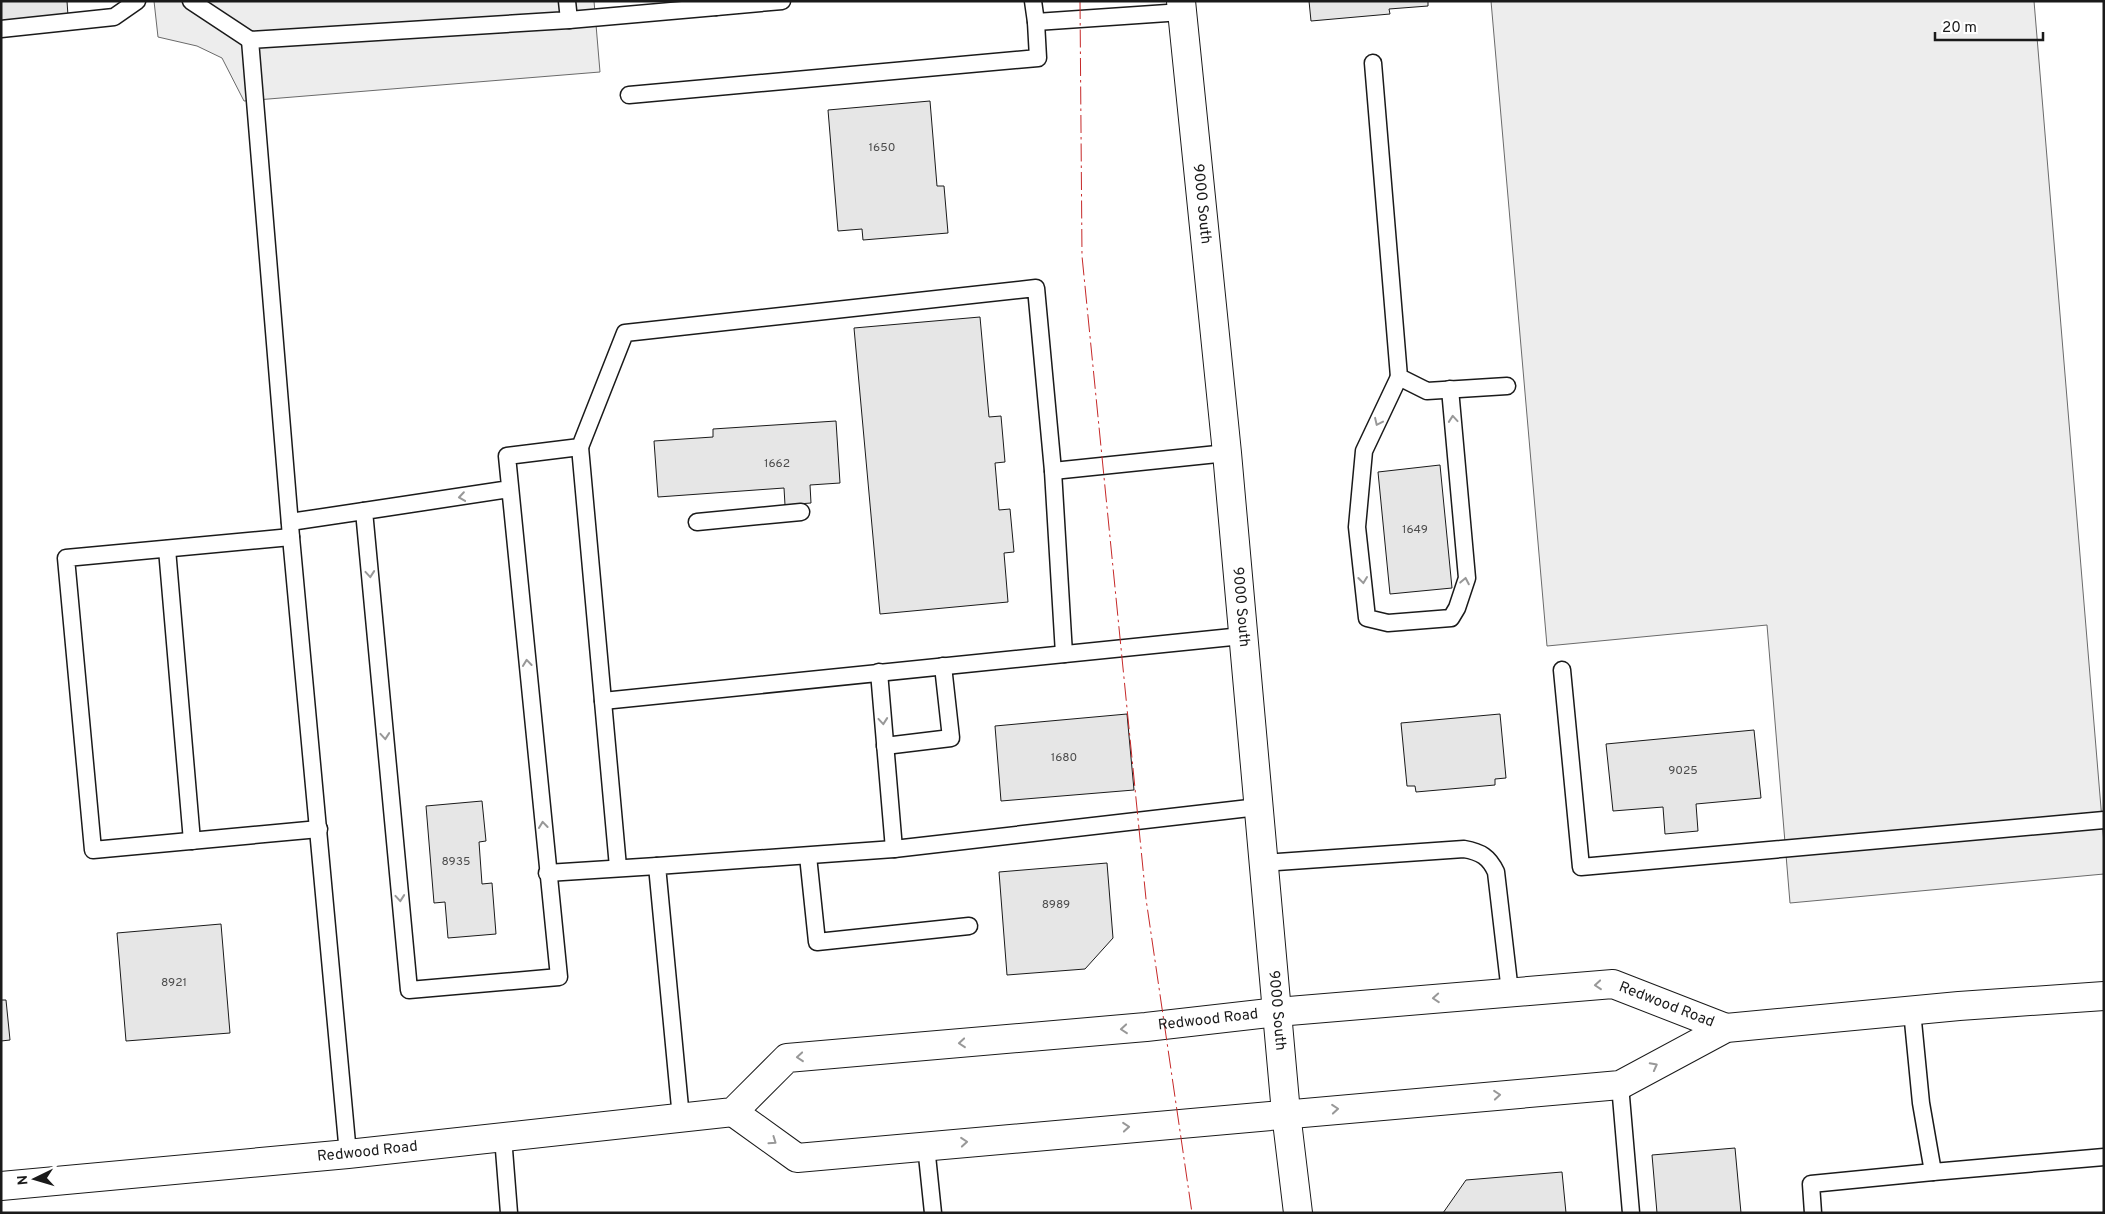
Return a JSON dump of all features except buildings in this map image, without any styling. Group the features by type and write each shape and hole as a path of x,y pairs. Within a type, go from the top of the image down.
{"main road":[{"name":"9000 South","path":"1182,7 1227,453 1286,1113 1298,1213"},
{"name":"Redwood Road","path":"1,1186 348,1154 733,1112 787,1058 1146,1027 1277,1012 1613,984 1726,1028"},
{"name":"Redwood Road","path":"733,1112 797,1158 1286,1113 1620,1085 1726,1028 2104,996"}],"lane":[{"path":"1,29 114,17 136,1"},
{"path":"190,1 250,40 569,20 716,4 782,1"},
{"path":"567,1 569,20"},
{"path":"629,96 1038,58 1033,1"},
{"path":"1036,22 1182,7"},
{"path":"250,40 291,530 348,1154"},
{"path":"1373,63 1399,378 1364,451 1357,527 1367,618 1388,622 1450,618 1457,608 1467,578 1450,389"},
{"path":"618,867 580,447 625,333 1036,288 1053,471 1064,654"},
{"path":"1399,378 1426,392 1507,386"},
{"path":"364,511 409,990 559,977 547,873 507,456 580,447"},
{"path":"1053,471 1227,453"},
{"path":"319,829 93,850 66,558 167,549 291,530 364,511 510,490"},
{"path":"697,522 801,512"},
{"path":"167,549 192,841"},
{"path":"602,701 1242,636"},
{"path":"885,746 951,738 943,666"},
{"path":"1562,670 1582,867 2104,820"},
{"path":"879,672 894,849"},
{"path":"547,873 894,849 1258,807"},
{"path":"1263,863 1464,849 1478,852 1491,860 1496,872 1510,992"},
{"path":"808,856 817,942 969,926"},
{"path":"657,866 681,1118"},
{"path":"1912,1011 1921,1103 1933,1172"},
{"path":"1620,1085 1631,1213"},
{"path":"503,1137 509,1213"},
{"path":"926,1146 933,1213"},
{"path":"1813,1213 1811,1184 2104,1157"}],"shaded area":[{"path":"154,1 594,1 600,72 244,101 222,58 197,46 158,37"},
{"path":"1491,1 2034,1 2104,844 2104,874 1790,903 1767,625 1547,646"}],"power":[{"path":"1080,1 1082,256 1146,899 1192,1213"}]}
